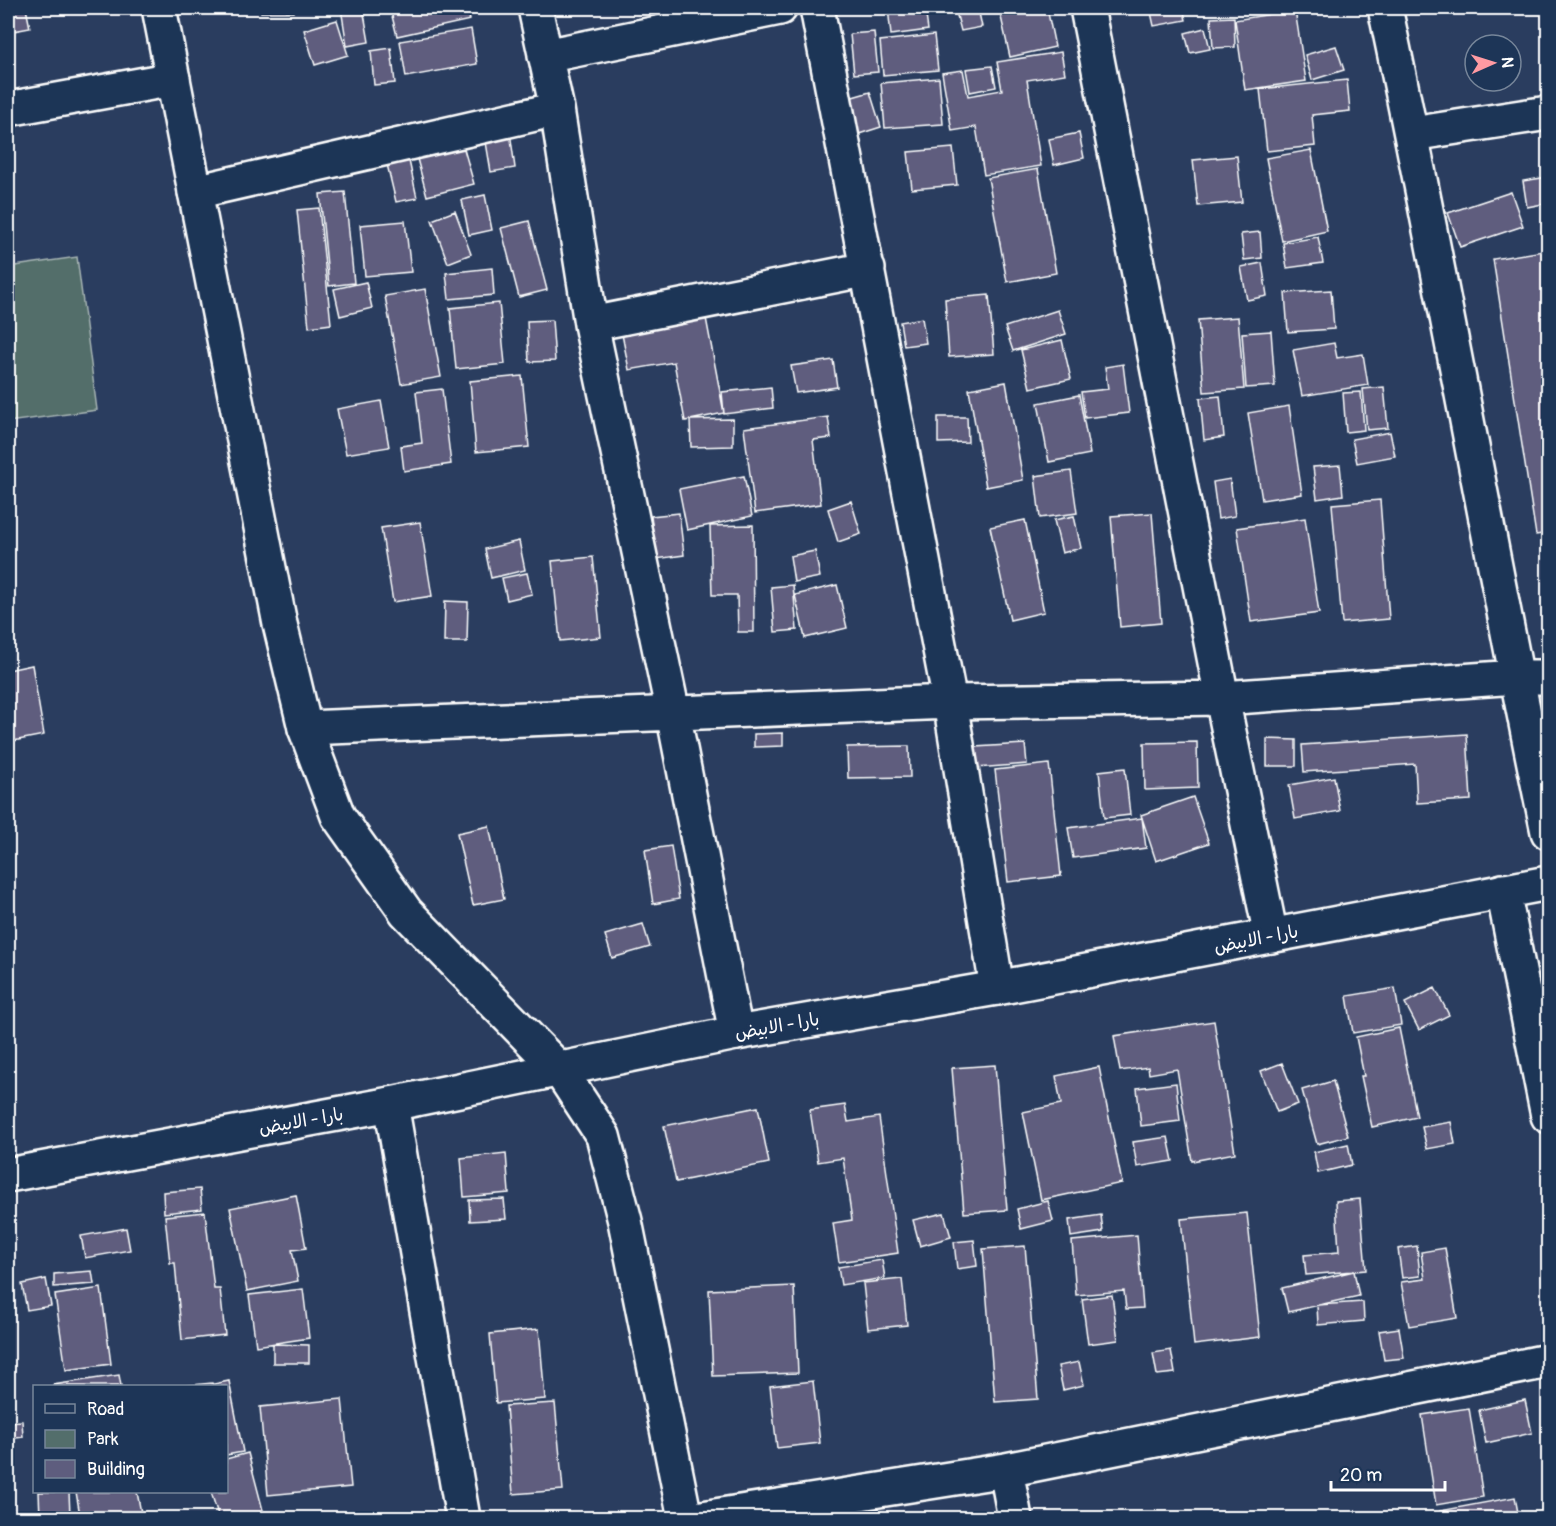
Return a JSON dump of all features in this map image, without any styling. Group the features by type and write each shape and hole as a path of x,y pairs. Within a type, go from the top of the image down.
{"street":[{"path":"159,8 280,624 305,728 338,816 406,912 559,1069 603,1136 625,1221 685,1518"},
{"path":"535,8 557,110 591,324 673,713 736,1033"},
{"path":"545,56 780,8"},
{"path":"817,8 950,702 997,988"},
{"path":"1087,8 1271,936"},
{"path":"1385,8 1412,134 1548,832"},
{"path":"8,109 173,79"},
{"path":"195,192 557,110"},
{"path":"1412,134 1548,113"},
{"path":"591,324 868,269"},
{"path":"305,728 950,702 1222,698 1516,677 1548,677"},
{"name":"بارا - الابيض","path":"8,1175 391,1104 736,1033 997,988 1548,883"},
{"path":"1503,891 1548,1116"},
{"path":"391,1104 463,1518"},
{"path":"702,1518 1006,1470 1548,1361"},
{"path":"1006,1470 1015,1518"}],"green space":[{"path":"77,257 97,410 8,422 8,267"}],"building":[{"path":"8,8 26,8 30,28 8,32"},
{"path":"261,8 294,8 294,12 261,12"},
{"path":"341,8 363,8 369,42 347,46"},
{"path":"390,8 467,8 470,20 397,36"},
{"path":"888,8 925,8 928,30 891,35"},
{"path":"955,8 978,8 982,27 961,31"},
{"path":"999,8 1047,8 1055,47 1010,57"},
{"path":"1150,8 1183,8 1186,20 1154,26"},
{"path":"1295,10 1306,81 1245,90 1235,20"},
{"path":"1234,17 1235,47 1213,48 1211,18"},
{"path":"337,20 348,55 315,65 304,30"},
{"path":"1205,28 1210,49 1190,53 1185,33"},
{"path":"471,29 477,64 406,77 400,41"},
{"path":"874,32 878,72 854,74 850,34"},
{"path":"934,35 938,70 883,75 880,41"},
{"path":"1336,46 1344,70 1312,80 1305,55"},
{"path":"391,48 395,83 374,85 371,51"},
{"path":"1061,52 1065,74 1027,80 1041,166 984,175 976,127 952,131 942,73 963,70 968,96 1002,90 997,62"},
{"path":"992,66 996,87 970,92 966,69"},
{"path":"939,78 943,124 885,128 881,83"},
{"path":"1347,80 1350,111 1312,115 1315,146 1267,151 1260,89"},
{"path":"870,92 881,127 859,134 849,98"},
{"path":"510,132 515,168 491,172 485,136"},
{"path":"1079,133 1084,158 1054,165 1049,139"},
{"path":"462,142 474,184 427,196 416,155"},
{"path":"953,148 957,185 912,189 908,152"},
{"path":"1311,150 1327,231 1282,241 1266,158"},
{"path":"408,156 417,198 396,202 386,160"},
{"path":"1237,156 1242,202 1198,206 1193,160"},
{"path":"1038,169 1056,273 1007,282 988,178"},
{"path":"1548,177 1548,203 1527,207 1523,181"},
{"path":"345,192 354,283 329,286 320,194"},
{"path":"1511,192 1523,226 1460,247 1448,213"},
{"path":"485,195 492,230 469,235 462,200"},
{"path":"319,208 331,324 309,327 297,210"},
{"path":"455,211 471,254 448,263 432,220"},
{"path":"405,221 411,272 365,276 360,225"},
{"path":"529,221 547,290 519,297 501,228"},
{"path":"1260,232 1262,258 1244,260 1241,234"},
{"path":"1318,237 1323,263 1287,268 1283,243"},
{"path":"1543,251 1548,288 1548,533 1536,535 1493,259"},
{"path":"1262,263 1267,296 1247,300 1241,267"},
{"path":"492,268 494,295 449,299 446,273"},
{"path":"366,282 372,308 340,316 334,289"},
{"path":"425,289 441,377 401,384 385,296"},
{"path":"1331,290 1334,329 1288,332 1285,293"},
{"path":"989,295 994,354 949,357 945,299"},
{"path":"499,303 505,364 456,369 450,308"},
{"path":"1058,310 1066,334 1013,351 1005,327"},
{"path":"1238,317 1244,389 1204,392 1198,320"},
{"path":"706,318 724,413 685,421 674,362 629,370 622,334"},
{"path":"922,318 926,343 904,346 900,322"},
{"path":"552,320 555,361 529,362 527,321"},
{"path":"1271,331 1275,386 1246,388 1242,333"},
{"path":"1062,340 1071,379 1030,388 1021,350"},
{"path":"1334,343 1337,358 1363,354 1368,385 1302,396 1293,350"},
{"path":"833,360 837,387 796,393 791,366"},
{"path":"1123,364 1129,413 1085,418 1081,392 1108,389 1105,367"},
{"path":"522,376 529,447 476,452 470,381"},
{"path":"1006,382 1023,480 986,487 969,389"},
{"path":"771,387 773,408 724,414 722,392"},
{"path":"1384,387 1388,428 1367,430 1363,389"},
{"path":"442,389 451,464 404,471 401,446 422,443 416,392"},
{"path":"1361,392 1364,430 1346,432 1343,393"},
{"path":"1079,395 1090,454 1049,462 1038,403"},
{"path":"1220,396 1224,437 1204,440 1200,398"},
{"path":"381,401 389,447 346,454 337,409"},
{"path":"1289,406 1302,494 1262,500 1248,413"},
{"path":"828,417 831,438 813,440 821,504 755,513 744,428"},
{"path":"938,417 967,417 968,442 938,443"},
{"path":"733,419 733,446 691,447 690,420"},
{"path":"1390,432 1395,456 1357,463 1352,439"},
{"path":"1340,465 1343,495 1317,499 1313,467"},
{"path":"1071,471 1077,513 1040,518 1035,476"},
{"path":"744,476 752,516 687,530 679,489"},
{"path":"1230,479 1235,516 1218,519 1213,482"},
{"path":"1380,500 1389,619 1342,623 1332,504"},
{"path":"851,501 861,534 838,542 828,509"},
{"path":"679,513 684,555 656,559 651,516"},
{"path":"1152,513 1161,623 1120,627 1111,516"},
{"path":"1074,516 1081,548 1062,553 1054,520"},
{"path":"1305,518 1319,613 1251,622 1237,528"},
{"path":"1025,520 1044,612 1010,620 990,527"},
{"path":"420,522 432,596 393,602 381,528"},
{"path":"753,525 754,632 738,632 737,595 712,595 710,526"},
{"path":"519,541 525,570 491,578 485,549"},
{"path":"815,551 820,577 794,582 790,556"},
{"path":"593,557 601,637 560,641 552,561"},
{"path":"527,573 532,594 507,600 502,578"},
{"path":"793,585 797,630 775,632 771,587"},
{"path":"837,585 847,628 805,638 795,595"},
{"path":"445,601 468,602 467,642 444,642"},
{"path":"32,665 44,735 8,742 8,670"},
{"path":"783,733 783,746 754,747 754,734"},
{"path":"1467,734 1471,800 1417,803 1415,764 1304,772 1302,745"},
{"path":"1267,739 1296,740 1296,766 1267,766"},
{"path":"1197,742 1198,788 1145,790 1144,743"},
{"path":"1025,744 1027,764 976,768 975,747"},
{"path":"909,746 910,777 848,778 847,747"},
{"path":"1049,764 1061,876 1008,882 995,770"},
{"path":"1125,768 1130,815 1104,818 1099,771"},
{"path":"1334,777 1340,811 1295,819 1289,785"},
{"path":"1193,797 1209,843 1156,861 1141,815"},
{"path":"1142,818 1146,848 1073,858 1068,828"},
{"path":"489,826 504,899 473,905 457,833"},
{"path":"671,846 679,899 653,904 645,850"},
{"path":"643,924 650,947 612,958 605,935"},
{"path":"1395,988 1401,1025 1353,1033 1347,996"},
{"path":"1435,988 1449,1015 1419,1030 1405,1003"},
{"path":"1214,1021 1235,1153 1192,1161 1177,1069 1149,1074 1148,1067 1120,1071 1114,1036"},
{"path":"1399,1028 1417,1117 1372,1127 1361,1076 1364,1076 1356,1037"},
{"path":"1282,1063 1298,1104 1277,1112 1261,1071"},
{"path":"995,1065 1007,1210 964,1213 952,1068"},
{"path":"1099,1067 1122,1183 1041,1200 1023,1112 1061,1104 1056,1076"},
{"path":"1333,1081 1348,1136 1317,1144 1302,1090"},
{"path":"1176,1083 1180,1121 1141,1126 1137,1088"},
{"path":"845,1105 848,1122 879,1117 898,1253 839,1262 833,1223 852,1220 843,1158 818,1162 810,1110"},
{"path":"758,1107 769,1163 676,1182 664,1126"},
{"path":"1451,1122 1455,1144 1427,1149 1422,1127"},
{"path":"1168,1137 1173,1161 1137,1167 1133,1142"},
{"path":"1348,1144 1352,1165 1318,1173 1314,1152"},
{"path":"506,1153 509,1193 464,1197 461,1158"},
{"path":"200,1189 202,1209 164,1213 163,1192"},
{"path":"296,1195 306,1248 292,1250 298,1281 247,1291 230,1208"},
{"path":"504,1199 506,1219 470,1221 469,1200"},
{"path":"1360,1199 1366,1270 1306,1275 1304,1255 1339,1252 1336,1201"},
{"path":"1048,1201 1053,1221 1021,1229 1017,1209"},
{"path":"205,1212 214,1289 220,1289 225,1335 182,1340 175,1263 170,1263 165,1216"},
{"path":"944,1213 951,1237 920,1246 913,1220"},
{"path":"1247,1213 1260,1337 1194,1345 1181,1219"},
{"path":"1101,1215 1103,1232 1071,1237 1069,1220"},
{"path":"126,1228 130,1250 85,1258 81,1236"},
{"path":"1137,1235 1143,1308 1126,1309 1124,1291 1076,1295 1072,1241"},
{"path":"974,1240 977,1266 957,1269 954,1242"},
{"path":"1025,1246 1038,1399 995,1402 983,1249"},
{"path":"1417,1246 1420,1276 1402,1278 1398,1249"},
{"path":"1445,1248 1457,1318 1409,1326 1401,1282 1425,1279 1421,1252"},
{"path":"882,1260 885,1278 841,1285 838,1267"},
{"path":"92,1271 94,1284 54,1287 54,1274"},
{"path":"1354,1271 1359,1296 1288,1312 1282,1288"},
{"path":"46,1279 51,1306 27,1310 22,1284"},
{"path":"902,1279 907,1325 868,1329 863,1283"},
{"path":"794,1286 798,1373 713,1376 709,1290"},
{"path":"101,1288 111,1364 66,1370 55,1295"},
{"path":"303,1289 309,1338 256,1346 249,1295"},
{"path":"1112,1295 1118,1340 1088,1344 1082,1299"},
{"path":"1363,1302 1364,1321 1318,1325 1317,1305"},
{"path":"1399,1328 1404,1358 1384,1360 1379,1331"},
{"path":"539,1329 545,1399 496,1403 490,1334"},
{"path":"273,1344 309,1345 309,1363 273,1363"},
{"path":"1171,1350 1175,1373 1157,1375 1153,1353"},
{"path":"1079,1362 1084,1385 1063,1390 1058,1366"},
{"path":"119,1375 121,1385 53,1385"},
{"path":"229,1381 243,1452 228,1455 228,1385 214,1384"},
{"path":"813,1381 820,1443 777,1448 770,1386"},
{"path":"342,1399 351,1487 268,1495 260,1407"},
{"path":"1525,1400 1532,1433 1486,1443 1479,1410"},
{"path":"555,1403 563,1490 513,1494 506,1406"},
{"path":"1469,1408 1483,1497 1436,1505 1422,1415"},
{"path":"22,1421 23,1437 8,1439 8,1422"},
{"path":"248,1453 265,1518 219,1518 211,1493 228,1493 228,1458"},
{"path":"39,1493 69,1493 70,1516 40,1517"},
{"path":"76,1493 137,1493 142,1518 61,1518 80,1515"},
{"path":"1515,1497 1519,1518 1441,1518 1440,1511"},
{"path":"876,1513 966,1513 966,1518 876,1518"}]}
